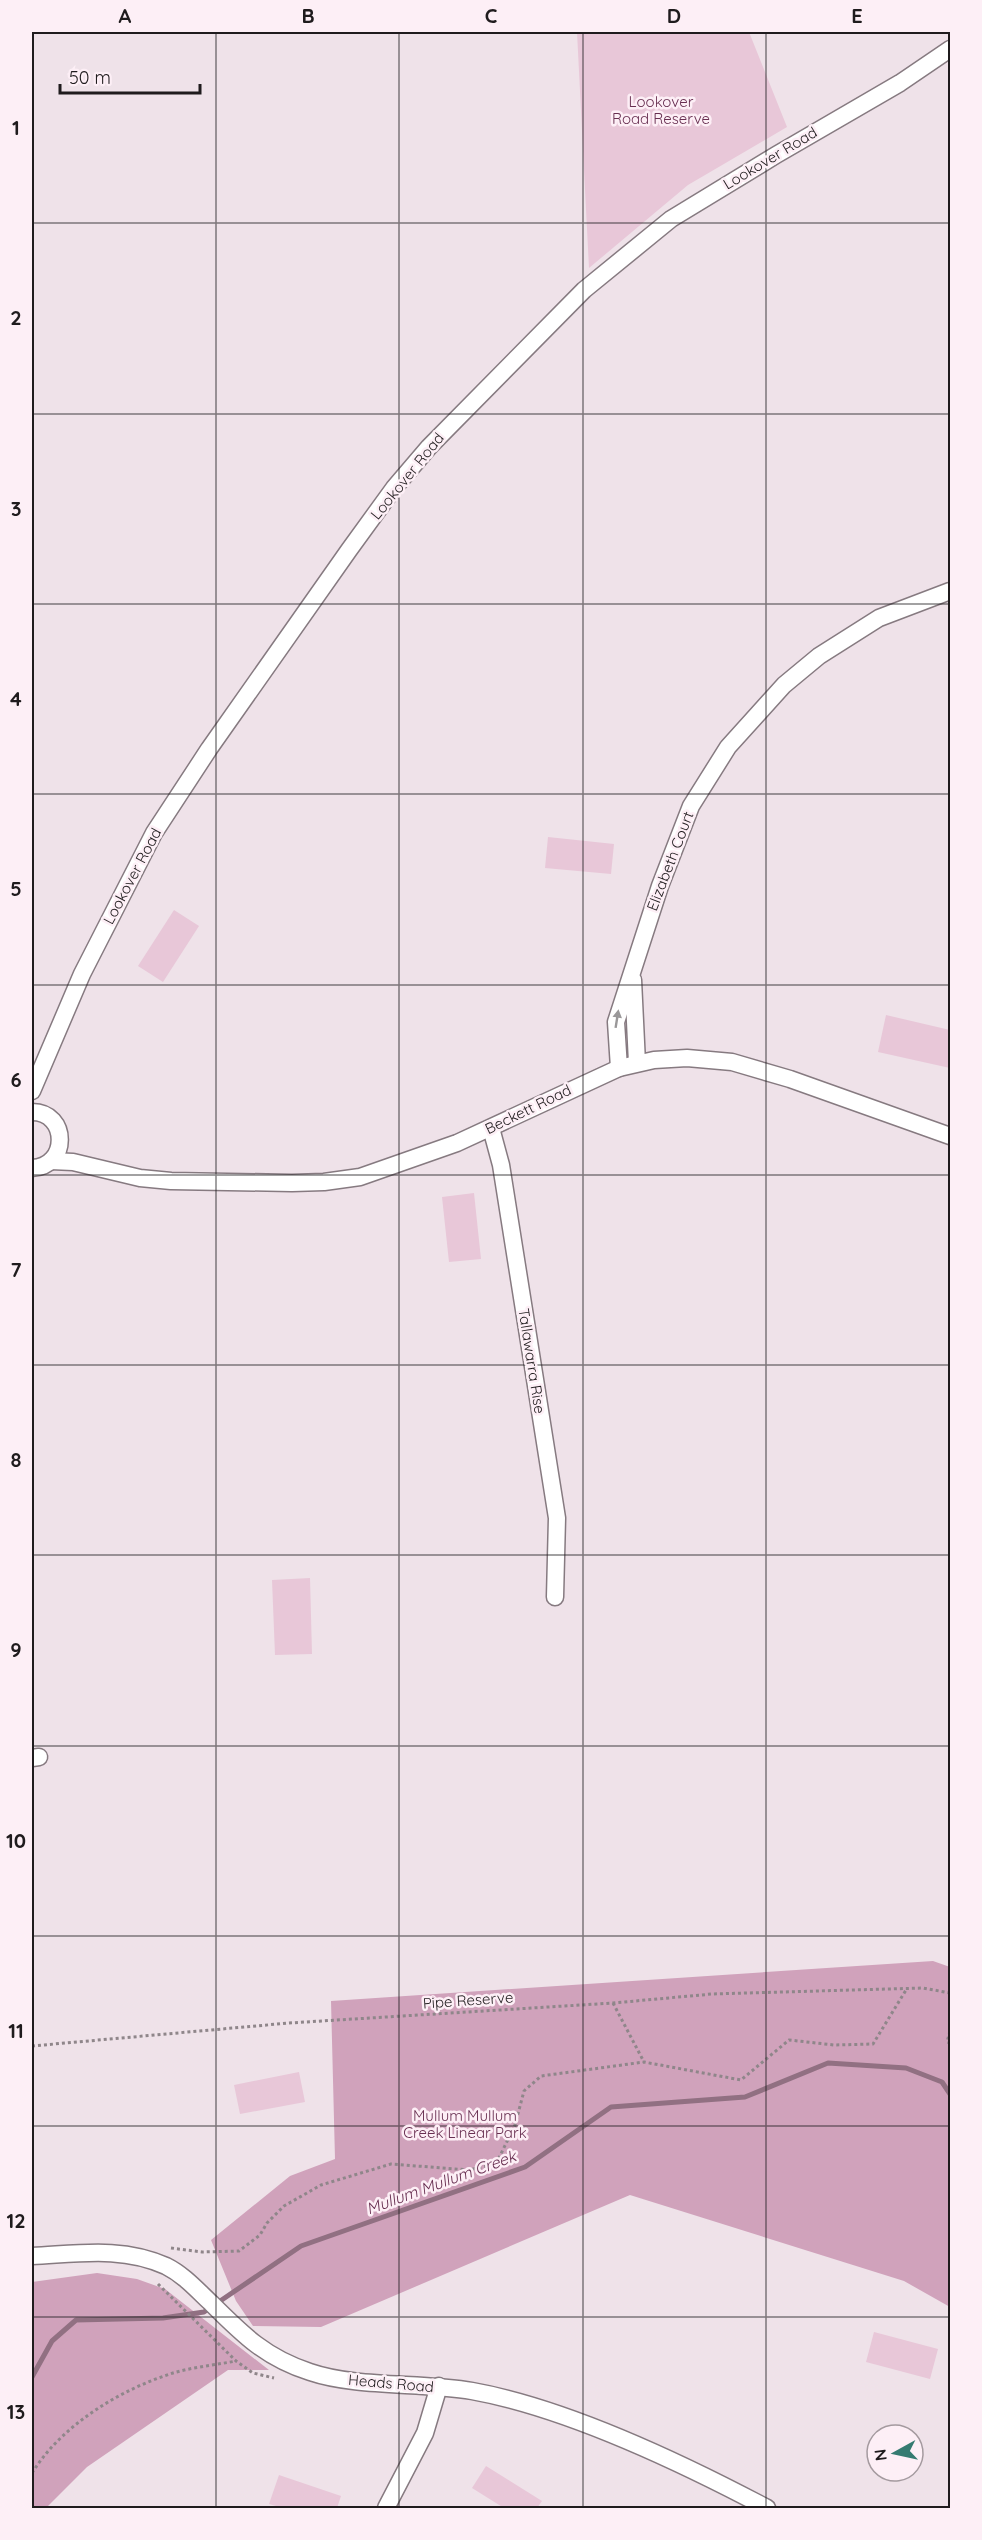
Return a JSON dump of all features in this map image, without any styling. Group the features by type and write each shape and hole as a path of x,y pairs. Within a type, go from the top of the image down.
{"street":[{"name":"Lookover Road","path":"32,1091 82,974 154,833 209,749 350,550 394,489 429,447 584,290 671,219 748,171 900,83 951,49"},
{"name":"Elizabeth Court","path":"619,1068 616,1022 682,826 707,778 752,716 784,685 850,635 879,618 951,591"},
{"name":"Elizabeth Court","path":"633,973 637,1063"},
{"name":"Beckett Road","path":"51,1161 99,1166 140,1178 171,1181 324,1182 360,1177 457,1143 619,1068 637,1063 687,1058 732,1062 790,1079 951,1136"},
{"name":"Lookover Road","path":"38,1113 43,1067"},
{"path":"32,1168 51,1161 61,1142 57,1125 38,1113"},
{"name":"Tallawarra Rise","path":"491,1128 501,1165 557,1518 555,1597"},
{"name":"Beckett Road","path":"61,1142 99,1166"},
{"name":"Heads Road","path":"32,2256 93,2251 146,2259 183,2277 266,2354 311,2373 347,2379 439,2386 508,2399 566,2418 686,2469 767,2508"},
{"path":"386,2508 425,2433 439,2386"}],"path":[{"name":"Pipe Reserve","path":"32,2046 289,2024 614,2003 711,1994 923,1988 951,1993"},
{"path":"146,2259 154,2246 202,2252 239,2251 260,2235 267,2223 284,2206 321,2185 391,2164 469,2170 496,2164 515,2125 524,2091 541,2076 644,2062 741,2080 789,2040 834,2045 873,2044 906,1990"},
{"path":"614,2003 644,2062"},
{"path":"951,2031 947,2042 951,2043"},
{"path":"32,2473 53,2442 132,2389 174,2373 236,2361 160,2284 149,2280"}],"green space":[{"name":"Lookover Road Reserve","path":"577,32 749,32 787,127 688,185 589,268"},
{"path":"548,837 614,844 611,874 545,868"},
{"path":"174,910 199,926 163,982 138,966"},
{"path":"886,1015 950,1030 950,1068 878,1052"},
{"path":"474,1193 481,1259 449,1262 442,1197"},
{"path":"310,1578 312,1654 275,1655 272,1580"},
{"name":"Mullum Mullum Creek Linear Park","path":"933,1961 950,1967 950,2307 904,2281 630,2195 321,2327 253,2326 236,2301 211,2240 290,2176 335,2159 331,2001"},
{"path":"299,2072 305,2102 240,2114 234,2085"},
{"path":"97,2273 137,2279 165,2289 269,2370 228,2370 87,2467 46,2508 32,2508 32,2282"},
{"path":"874,2332 938,2349 930,2379 866,2362"},
{"path":"486,2466 542,2501 537,2508 504,2508 472,2488"},
{"path":"279,2475 341,2496 337,2508 283,2508 269,2504"}],"waterway":[{"name":"Mullum Mullum Creek","path":"32,2377 52,2341 76,2320 163,2318 204,2312 301,2246 525,2167 611,2107 745,2097 828,2063 906,2068 942,2082 950,2094"}]}
